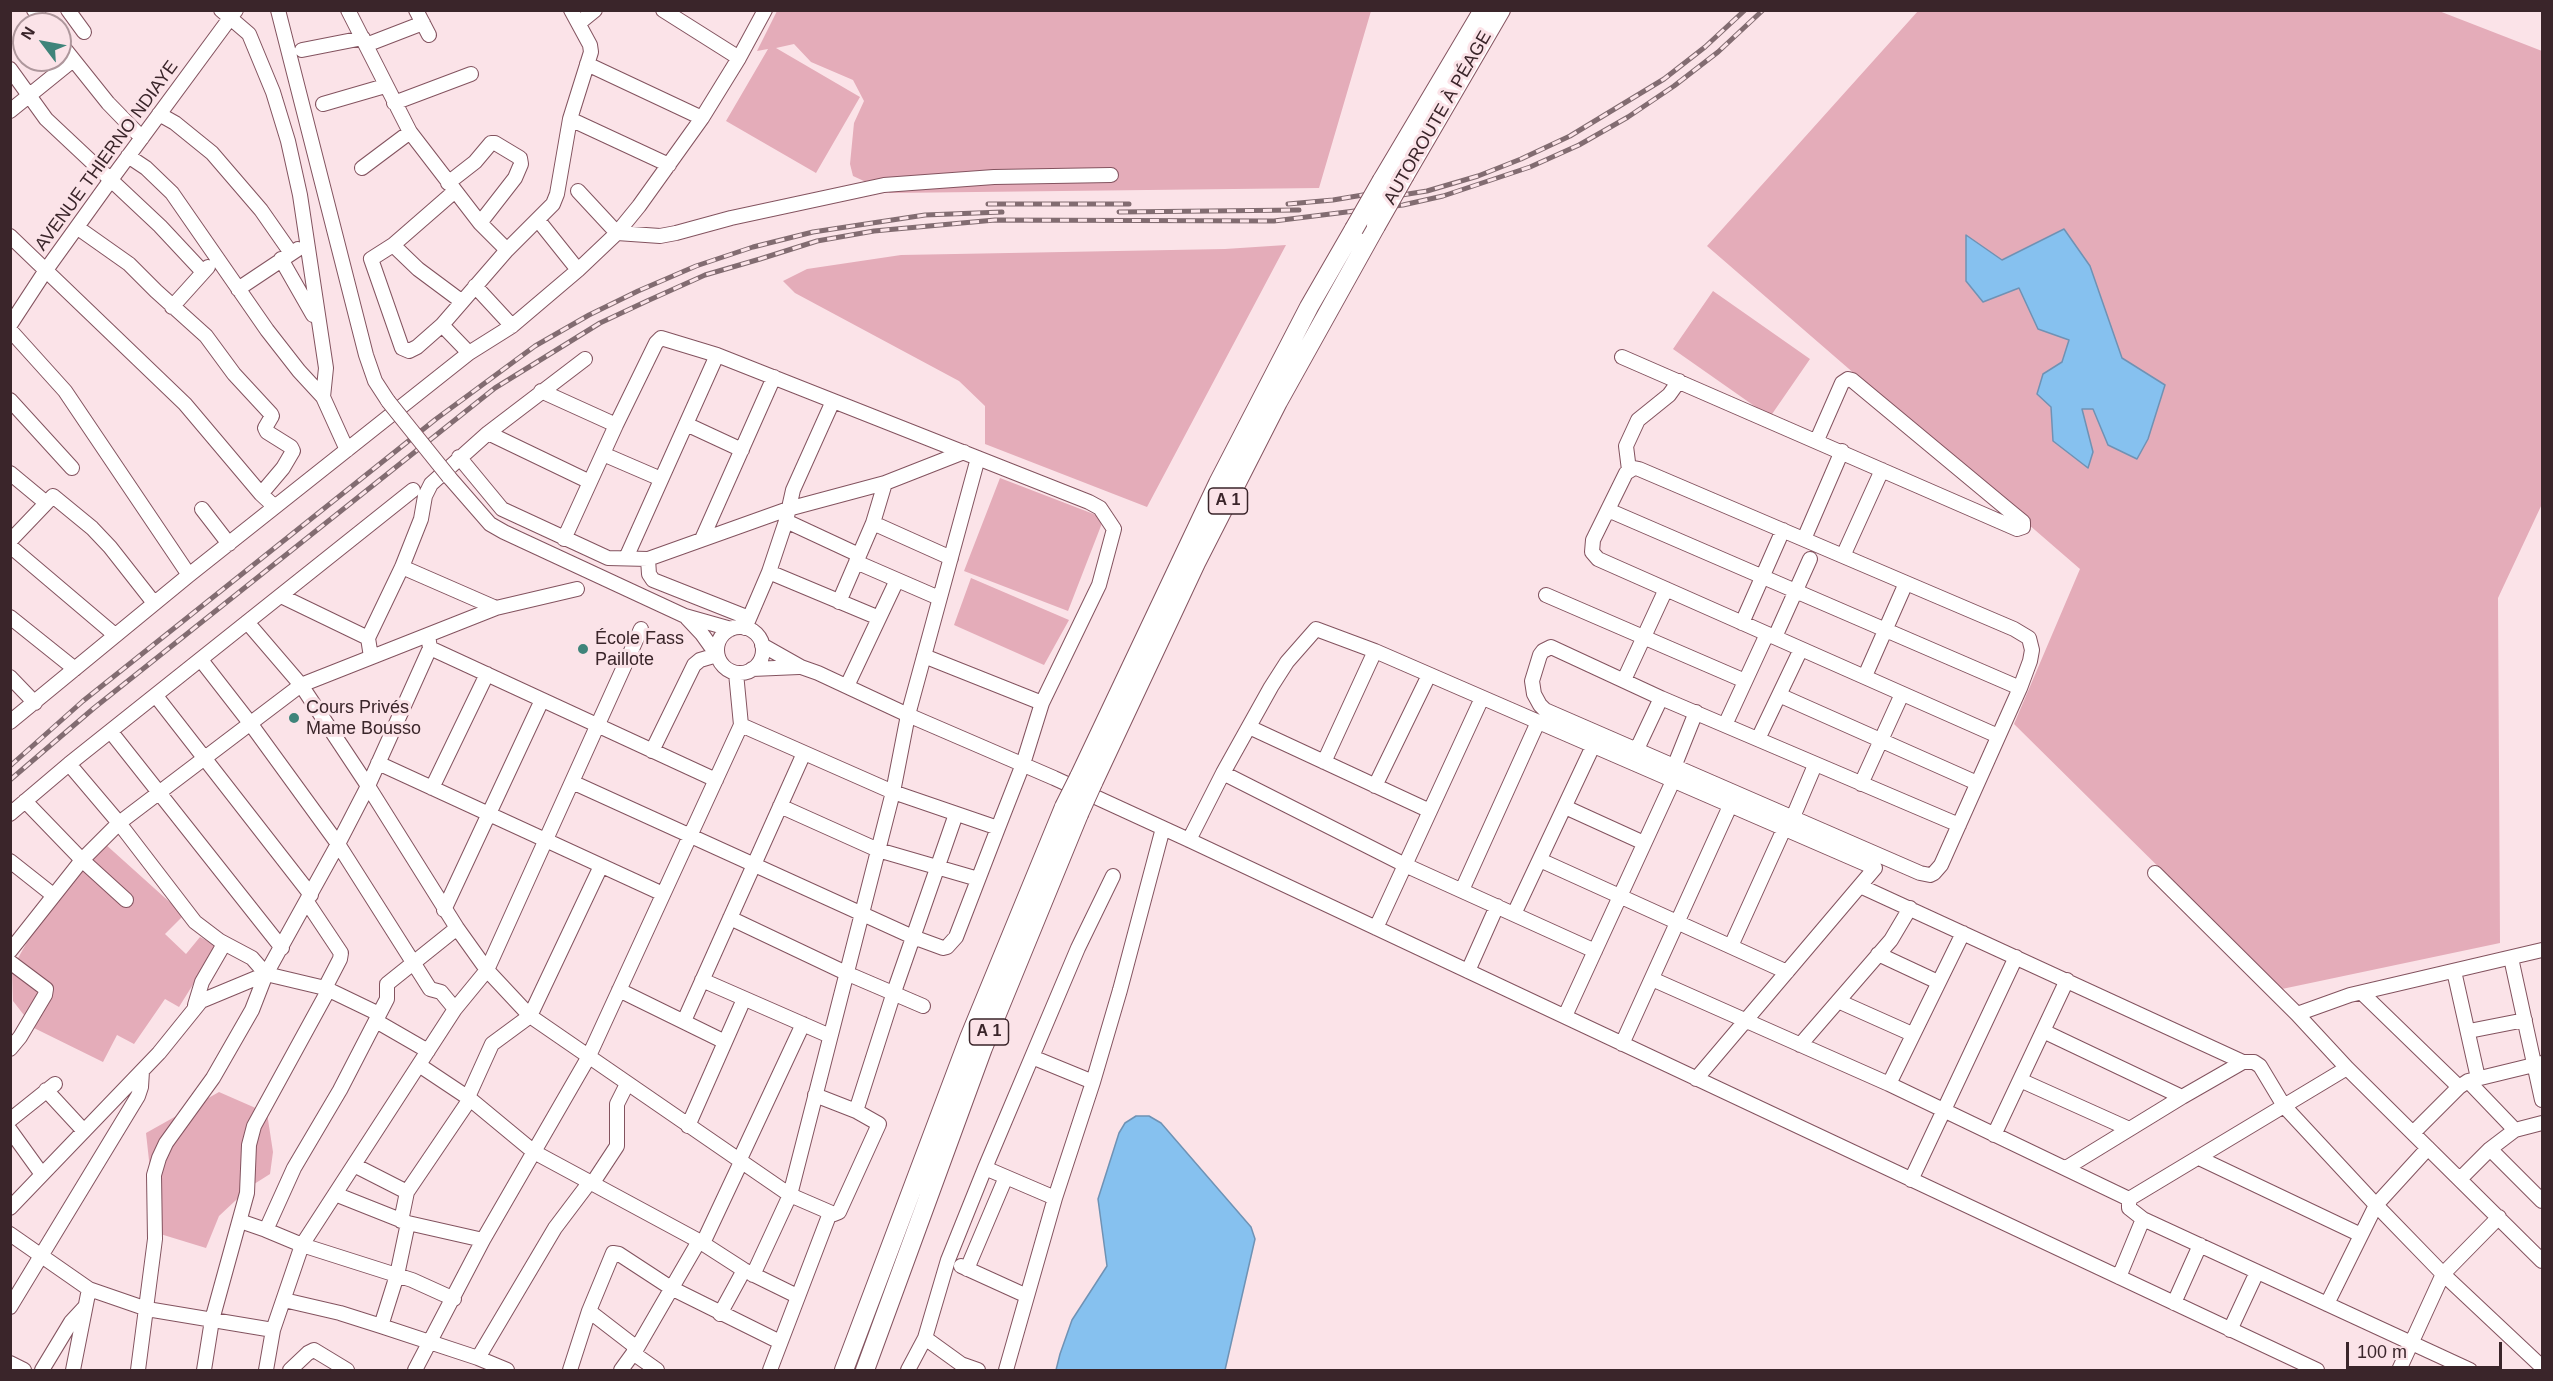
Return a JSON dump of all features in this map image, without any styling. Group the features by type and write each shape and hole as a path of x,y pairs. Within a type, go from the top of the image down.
{"highway":[{"name":"A 1","path":"844,1371 969,1038 1218,483 1310,307 1483,10"},
{"name":"AUTOROUTE À PÉAGE","path":"1086,780 1278,402 1405,175 1501,10"},
{"name":"A 1","path":"865,1371 1071,811"}],"street":[{"path":"68,10 84,32"},
{"path":"278,10 366,355 375,381 388,401 490,524 685,616 742,625"},
{"path":"348,10 410,132 480,224 507,250"},
{"path":"480,224 515,178 521,164 520,158 495,143 491,143 393,245 373,256 370,262 402,348 408,351 417,347 442,325 507,250 553,204 557,194 570,119 591,52 590,45 575,17 595,10"},
{"path":"663,10 740,58"},
{"path":"10,722 189,575 469,353 512,326 578,270 617,233 669,165 740,58 765,10"},
{"path":"229,13 249,34 273,92 288,141 300,195 317,322 326,368 323,397"},
{"name":"AVENUE THIERNO NDIAYE","path":"10,327 15,305 46,270 78,228 229,13"},
{"path":"302,50 365,42 423,23"},
{"path":"72,58 108,103 142,138"},
{"path":"10,111 74,60"},
{"path":"587,64 702,118"},
{"path":"10,69 52,126 160,226 203,272"},
{"path":"394,103 471,74"},
{"path":"323,104 386,86"},
{"path":"159,114 175,123 212,153 261,210 317,322"},
{"path":"570,119 669,165"},
{"path":"362,168 410,132"},
{"path":"128,156 146,168 171,193 299,371 323,397 347,450"},
{"path":"579,191 617,233 660,236 884,185 994,177 1111,175"},
{"path":"538,219 578,270"},
{"path":"78,228 129,264 172,307 206,336 234,374 271,414 265,428 267,432 293,449 293,453 261,494"},
{"path":"10,236 184,404 261,494 275,507"},
{"path":"238,289 307,242"},
{"path":"393,245 418,269 461,301"},
{"path":"172,307 217,256"},
{"path":"475,286 512,326"},
{"path":"442,325 469,353"},
{"path":"10,327 65,391 189,575"},
{"path":"564,539 616,425 656,343 661,338 717,355 1089,502 1100,508 1114,529 1098,585 1042,703 1023,764 956,937 947,947 943,948 913,937 572,782"},
{"path":"626,558 717,355"},
{"path":"1622,357 2017,529 2023,527 2023,522 1852,380 1848,379 1842,383 1816,440"},
{"path":"371,657 368,638 402,567 421,519 425,496 431,484 488,433 585,359"},
{"path":"702,539 774,377"},
{"path":"1629,470 1626,446 1638,420 1669,395 1678,381"},
{"path":"541,391 616,425"},
{"path":"10,400 72,468"},
{"path":"717,655 720,639 742,625 769,572 793,490 833,401"},
{"path":"686,424 742,450"},
{"path":"488,433 590,482"},
{"path":"459,458 502,508 608,558 648,559 702,539 787,515 885,483 964,452"},
{"path":"1804,539 1842,452"},
{"path":"603,454 661,479"},
{"path":"720,1314 749,1273 790,1195 893,792 908,715 978,458"},
{"path":"1959,825 1661,698 1551,647 1540,655 1532,681 1536,699 1545,710 1926,874 1937,871 1959,825 2020,688 2032,656 2031,644 2026,635 1639,469 1629,470 1623,477 1593,540 1591,547 1593,556 1998,736"},
{"path":"1843,556 1882,470"},
{"path":"10,473 45,502"},
{"path":"838,602 873,523 885,483"},
{"path":"10,814 69,764 414,490"},
{"path":"11,540 49,497 55,497 92,528 110,547 154,603"},
{"path":"202,509 229,544"},
{"path":"1608,510 2020,688"},
{"path":"787,515 858,559 897,580 939,598"},
{"path":"873,523 951,558"},
{"path":"1742,623 1761,575 1783,530"},
{"path":"10,546 115,635"},
{"path":"648,559 649,574 653,580 742,625 758,636 762,645 760,661 752,669"},
{"path":"1725,725 1745,681 1797,591 1810,559"},
{"path":"402,567 496,608"},
{"path":"769,572 879,618"},
{"path":"847,686 897,580"},
{"path":"1865,676 1906,583"},
{"path":"10,951 82,860 119,824 301,685 371,657 429,641 496,608 577,589"},
{"path":"1624,680 1666,589"},
{"path":"1546,595 1745,681"},
{"path":"281,596 368,638"},
{"path":"685,616 702,634 726,669 736,673 752,669 801,667"},
{"path":"10,617 75,669"},
{"path":"247,622 301,685 368,786 444,910 487,970 530,1016 790,1195 834,1215 839,1212 880,1126 876,1121 856,1111 815,1095"},
{"path":"270,1368 273,1330 302,1245 455,1009 487,970 641,629"},
{"path":"1189,840 1223,773 1287,662 1316,629 1375,651 1875,868 1696,1079"},
{"path":"429,641 487,674 716,780"},
{"path":"138,1371 155,1239 154,1175 159,1158 166,1143 199,1101 252,1010 266,975 368,786 429,641"},
{"path":"762,645 801,667 1023,764 1189,840 2317,1371"},
{"path":"1758,739 1801,649"},
{"path":"1324,762 1375,651"},
{"path":"652,751 693,665 700,660 717,655"},
{"path":"924,656 1042,703"},
{"path":"201,660 338,844 430,989 441,992 455,1009"},
{"path":"415,1371 483,1240 588,1058 716,780 741,724 736,673"},
{"path":"432,788 487,674"},
{"path":"1375,786 1429,675"},
{"path":"10,676 35,703"},
{"path":"1779,694 1977,783"},
{"path":"1861,784 1902,694"},
{"path":"156,696 309,898 341,953 327,988 254,1126 249,1144 247,1193 212,1320 204,1371"},
{"path":"1376,928 1482,698"},
{"path":"1637,749 1661,698"},
{"path":"444,910 542,700"},
{"path":"1565,1016 1644,843 1671,780 1696,712"},
{"path":"1462,890 1538,722"},
{"path":"741,724 893,792 998,828"},
{"path":"1249,727 1430,812"},
{"path":"111,732 282,948"},
{"path":"1514,914 1593,746"},
{"path":"684,1021 804,753"},
{"path":"378,763 663,894"},
{"path":"69,764 195,922 224,944 252,958 266,975"},
{"path":"1793,817 1815,765"},
{"path":"1223,773 1406,864 1595,951"},
{"path":"25,801 82,860 126,900"},
{"path":"780,806 878,850 978,879"},
{"path":"1622,1044 1730,806"},
{"path":"1565,807 1644,843"},
{"path":"856,1111 894,992 956,814"},
{"path":"1006,1371 1055,1198 1093,1082 1163,828"},
{"path":"1731,946 1784,829"},
{"path":"1540,860 1787,972"},
{"path":"10,861 53,896"},
{"path":"381,1326 397,1275 407,1192 469,1098 492,1044 530,1016 601,866"},
{"path":"2155,873 2542,1261"},
{"path":"908,1371 925,1338 948,1260 985,1168 1078,948 1113,876"},
{"path":"1860,886 2243,1062 2254,1062 2260,1066 2284,1106 2376,1206 2443,1274 2542,1367"},
{"path":"1468,971 1497,906"},
{"path":"1800,1045 1896,933 1910,908"},
{"path":"730,918 846,973 923,1006"},
{"path":"266,1230 294,1168 340,1090 387,999 386,987 389,980 457,928"},
{"path":"1889,1084 1963,933"},
{"path":"10,1208 41,1173 159,1053 195,1005 202,982 224,944"},
{"path":"2297,1014 2362,993 2542,950"},
{"path":"1878,954 1938,982"},
{"path":"1911,1180 2016,957"},
{"path":"2511,958 2525,1020 2539,1064 2542,1100"},
{"path":"10,962 46,989 45,995 20,1037 10,1049"},
{"path":"2454,971 2469,1031 2468,1082"},
{"path":"195,1005 219,992 266,975 327,988 378,1017 428,1051"},
{"path":"1652,979 1889,1084 2129,1199"},
{"path":"702,980 830,1036"},
{"path":"1994,1135 2067,980"},
{"path":"619,990 725,1041"},
{"path":"2362,993 2468,1082 2516,1130"},
{"path":"688,1126 744,999"},
{"path":"1838,1001 1912,1034"},
{"path":"2469,1031 2525,1020"},
{"path":"621,1371 701,1242 803,1024"},
{"path":"2043,1031 2182,1097"},
{"path":"1032,1057 1093,1082"},
{"path":"2066,1168 2127,1128 2243,1062"},
{"path":"2414,1133 2468,1082 2539,1064"},
{"path":"419,1065 469,1098 534,1152 701,1242 749,1273 797,1296"},
{"path":"2129,1199 2347,1068"},
{"path":"10,1307 138,1096 142,1071"},
{"path":"2020,1080 2127,1128"},
{"path":"478,1358 555,1228 617,1146 617,1104 627,1084"},
{"path":"10,1120 50,1087 83,1130"},
{"path":"2461,1178 2490,1149 2516,1130 2542,1123"},
{"path":"10,1131 41,1173"},
{"path":"2327,1304 2376,1206 2428,1148"},
{"path":"2490,1149 2542,1201"},
{"path":"2199,1158 2361,1235"},
{"path":"354,1165 407,1192"},
{"path":"985,1168 1055,1198"},
{"path":"967,1269 1006,1177"},
{"path":"334,1194 404,1222 483,1240"},
{"path":"2129,1199 2131,1211 2143,1219 2470,1371"},
{"path":"770,1371 830,1213"},
{"path":"2399,1371 2443,1274 2499,1217"},
{"path":"2119,1278 2143,1219"},
{"path":"240,1221 302,1245 397,1275 454,1299"},
{"path":"10,1234 89,1289 147,1309 273,1330"},
{"path":"2174,1303 2200,1245"},
{"path":"570,1371 589,1311 613,1253 619,1254 671,1288 780,1342"},
{"path":"948,1260 1027,1296"},
{"path":"2230,1330 2258,1272"},
{"path":"73,1371 89,1289"},
{"path":"284,1300 334,1311 478,1358 507,1371"},
{"path":"42,1371 71,1322 85,1307"},
{"path":"589,1311 657,1371"},
{"path":"925,1338 960,1367 978,1371"},
{"path":"290,1371 314,1350 347,1371"},
{"path":"10,1363 24,1371"}],"shaded area":[{"path":"777,11 1371,11 1319,188 890,193 853,176 850,164 854,123 864,101 853,80 811,62 794,44 776,48 860,97 816,173 726,121 768,49 757,51"},
{"path":"1918,11 2439,11 2542,51 2542,504 2498,598 2500,943 2282,989 2014,724 2080,569 1707,246"},
{"path":"1286,245 1147,507 985,444 985,406 959,381 795,293 783,281 807,269 901,255 1225,249"},
{"path":"1713,291 1810,359 1770,417 1673,349"},
{"path":"1000,478 1104,518 1068,611 964,571"},
{"path":"971,578 1069,620 1044,665 954,625"},
{"path":"104,843 184,915 165,934 186,954 200,937 217,946 179,1007 165,999 134,1044 117,1035 103,1062 34,1028 13,1001 12,969 32,933"},
{"path":"219,1092 267,1113 273,1152 270,1174 251,1186 219,1216 206,1248 157,1233 146,1133"}],"water":[{"path":"2064,229 2090,266 2122,358 2165,385 2148,439 2137,459 2108,445 2093,409 2082,409 2093,452 2088,468 2053,441 2051,407 2037,394 2043,374 2062,362 2069,340 2038,329 2019,288 1983,302 1966,281 1966,235 2002,260"},
{"path":"1136,1116 1149,1116 1161,1123 1251,1227 1255,1239 1225,1370 1056,1370 1072,1320 1107,1266 1098,1199 1119,1133 1125,1123"}],"railway":[{"path":"1364,201 1427,191 1478,176 1570,136 1664,79 1705,47 1745,10"},
{"path":"10,780 94,708 495,388 600,323 705,275 817,241 874,231 995,220 1274,221 1403,205 1443,196 1530,167 1579,145 1628,117 1674,86 1718,52 1763,10"},
{"path":"1288,204 1375,193"},
{"path":"988,204 1129,204"},
{"path":"1119,212 1299,210"},
{"path":"10,766 83,701 436,419 535,346 589,315 696,266 753,247 813,232 925,215 1002,212"}],"place":[{"name":"École Fass Paillote","path":"583,649"},
{"name":"Cours Privés Mame Bousso","path":"294,718"}]}
